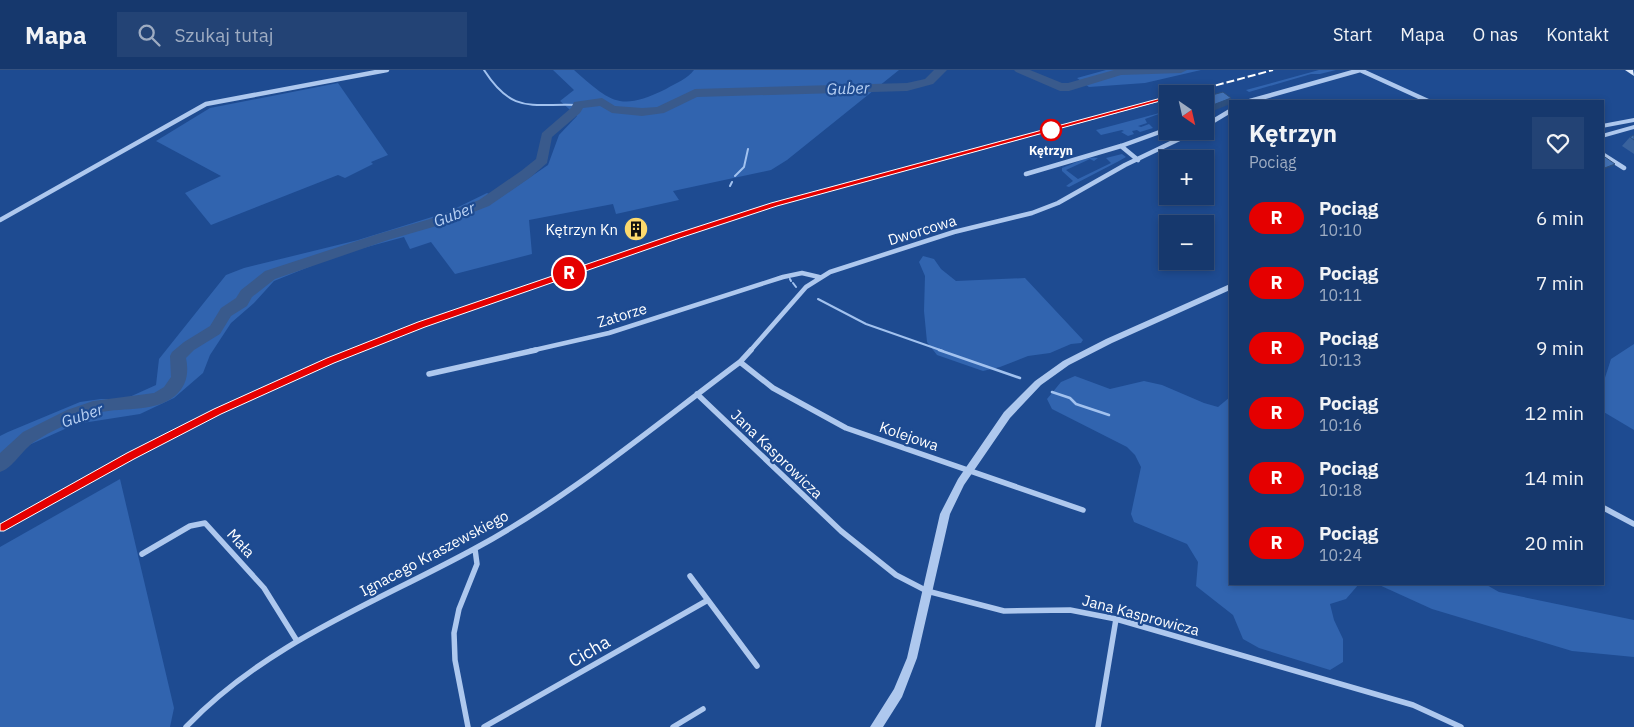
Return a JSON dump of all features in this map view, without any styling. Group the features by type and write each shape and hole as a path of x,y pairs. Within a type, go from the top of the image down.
{"main road":[{"path":"1629,70 1634,73"}],"street":[{"path":"0,220 206,104 387,70"},
{"path":"1254,100 1360,70 1426,100"},
{"path":"1214,121 1229,112"},
{"path":"1604,126 1634,120"},
{"path":"1604,135 1634,127"},
{"path":"1026,174 1121,146 1159,132"},
{"name":"Dworcowa","path":"740,362 806,287 819,277 954,232 1032,213 1058,203 1090,184 1178,140"},
{"path":"1121,146 1138,160"},
{"path":"1604,155 1624,168"},
{"name":"Zatorze","path":"429,374 609,332 783,277 802,273 819,277"},
{"path":"876,727 886,713 906,676 918,639 927,591 946,514 970,470 1022,398 1052,372 1109,341 1229,287"},
{"name":"Ignacego Kraszewskiego","path":"186,727 208,704 250,671 297,640 475,549 554,500 740,362"},
{"name":"Kolejowa","path":"740,362 773,388 846,428 1082,510"},
{"name":"Jana Kasprowicza","path":"697,394 841,531 896,575 927,591 1004,611 1070,610 1116,619 1413,705 1461,727"},
{"path":"1604,508 1634,524"},
{"name":"Mała","path":"142,554 190,526 205,523 264,588 297,640"},
{"path":"468,727 455,660 454,632 459,609 477,564 475,549"},
{"path":"690,576 757,666"},
{"name":"Cicha","path":"484,727 708,600"},
{"path":"1098,727 1116,619"},
{"path":"673,727 702,708"}],"shaded area":[{"path":"553,70 574,70 597,90 616,100 626,102 650,96 666,89 685,78 694,70 899,70 787,160 771,170 673,191 679,200 616,214 613,204 529,220 532,254 455,274 431,242 410,249 404,237 341,254 274,281 254,303 231,323 210,355 203,373 174,398 140,414 76,424 0,458 0,436 8,432 80,402 101,399 125,399 156,385 159,359 226,275 244,268 358,240 448,212 487,193 498,199 548,165 559,135 577,116 560,101 574,90"},
{"path":"1106,70 1201,70 1145,83 1089,87 1077,78"},
{"path":"1319,70 1336,70 1311,74 1249,92 1246,90"},
{"path":"338,83 388,155 371,162 373,164 345,178 338,175 211,225 185,193 221,176 156,141 210,108"},
{"path":"1159,113 1145,119 1147,123 1138,126 1141,127 1149,124 1153,128 1140,132 1137,130 1132,131 1134,134 1128,136 1121,132 1124,131 1122,130 1101,135 1096,130"},
{"path":"1122,154 1126,157 1069,187 1066,186 1073,181 1062,171 1062,168 1084,159 1098,158 1094,161 1090,159 1066,170 1078,179 1111,163 1106,158"},
{"path":"923,256 934,259 941,269 956,281 1025,278 1083,340 1081,343 1071,344 1050,353 1028,356 1000,367 983,371 937,355 927,342 924,311 925,276 919,262"},
{"path":"1634,344 1634,430 1604,412 1604,381 1611,359"},
{"path":"1075,376 1110,389 1144,381 1162,385 1218,407 1229,398 1229,585 1358,585 1346,599 1330,604 1334,620 1343,639 1343,662 1330,670 1259,648 1243,639 1233,615 1196,586 1198,562 1187,544 1134,522 1131,514 1141,467 1135,455 1127,447 1052,409 1047,399 1061,382"},
{"path":"120,479 174,708 170,727 0,727 0,547"},
{"path":"1379,585 1487,585 1499,592 1634,620 1634,657 1572,651 1432,609"}],"building":[{"path":"1223,92 1231,98 1214,105 1214,94"},
{"path":"1604,156 1615,164 1604,168"}],"waterway":[{"path":"484,70 504,94 524,104 578,105"},
{"name":"Guber","path":"0,465 15,448 29,437 73,415 93,407 157,399 170,392 179,377 180,364 178,356 189,346 215,330 226,312 242,302 246,294 270,275 383,237 435,222 484,203 526,174 542,160 546,136 576,110 578,105 602,102 612,109 642,112 660,110 695,93 907,87 929,82 941,70"},
{"name":"Guber","path":"1020,70 1060,87 1069,87 1120,72 1181,70"},
{"path":"735,176 744,167 748,149"},
{"path":"730,186 732,182"},
{"path":"793,283 796,287"},
{"path":"818,299 866,324 943,351"},
{"path":"939,350 1020,378"},
{"path":"1052,392 1070,398 1076,404 1109,415"}],"railway":[{"path":"1214,86 1273,70"},
{"path":"354,351 422,325 753,211 1159,100"},
{"path":"0,528 131,456 220,410 357,350"}],"train":[{"name":"R","path":"0,528 130,456 217,412 282,381 372,343 774,204 1159,100"}],"place":[{"name":"Kętrzyn","path":"1051,130"},
{"name":"Kętrzyn Kn","path":"636,229"}]}
